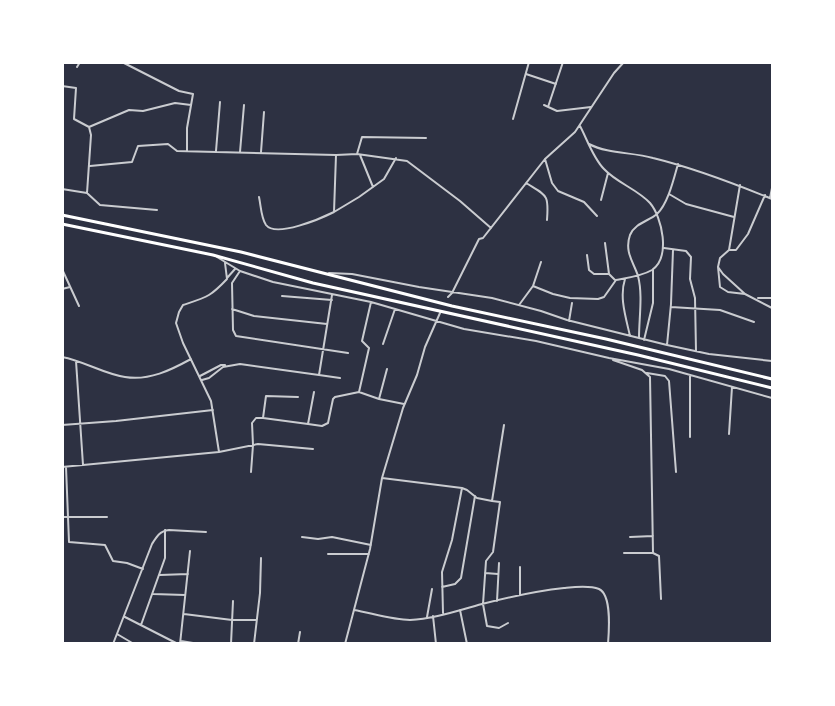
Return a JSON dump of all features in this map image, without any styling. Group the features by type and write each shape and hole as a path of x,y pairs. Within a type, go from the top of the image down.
{"highway":[{"path":"62,215 241,252 452,306 606,339 772,379"},
{"path":"62,224 213,255 313,283 619,350 772,388"}],"street":[{"path":"78,68 80,62"},
{"path":"122,62 180,91 193,94 186,128 187,151"},
{"path":"513,119 529,62"},
{"path":"548,108 563,62"},
{"path":"448,297 452,293 479,239 483,238 544,158 568,139 580,126 614,73 624,62"},
{"path":"526,74 556,84"},
{"path":"62,86 76,88 74,119 89,127 91,134 87,193"},
{"path":"216,151 220,102"},
{"path":"89,127 129,110 142,111 176,103 191,105"},
{"path":"240,152 244,105"},
{"path":"544,105 557,111 591,107"},
{"path":"261,153 264,112"},
{"path":"580,126 594,156 602,168 644,198 657,214 663,235 664,248 661,257 653,269 653,303 644,340"},
{"path":"372,187 358,154 362,137 426,138"},
{"path":"90,166 132,162 138,146 168,144 178,150 187,151 358,154 396,158 407,160 491,228"},
{"path":"589,144 602,149 651,157 698,169 771,198 772,188"},
{"path":"334,212 336,155"},
{"path":"259,198 263,219 267,226 272,229 302,225 334,212 359,197 384,179 396,158"},
{"path":"544,158 552,183 558,191 584,202 597,216"},
{"path":"639,338 640,300 638,275 629,256 629,238 646,219 657,214 670,194 678,164"},
{"path":"601,200 608,173"},
{"path":"526,182 546,196 548,203 547,220"},
{"path":"740,185 729,250 720,258 718,267 720,287 728,292 745,294 755,298 772,308"},
{"path":"62,189 87,193 100,205 157,210"},
{"path":"670,194 686,204 734,217"},
{"path":"729,250 736,250 748,234 765,195"},
{"path":"605,242 609,274"},
{"path":"664,248 689,254 690,279 696,308 696,352"},
{"path":"667,345 671,307 672,250"},
{"path":"213,255 235,269 273,282 371,302 464,329 536,341 609,358 669,369 772,398"},
{"path":"587,255 589,270 594,274 609,274 616,280 625,279 653,269"},
{"path":"519,305 533,286 541,262"},
{"path":"225,263 227,278"},
{"path":"718,267 745,294"},
{"path":"219,452 211,401 183,343 176,323 183,305 205,299 216,291 235,269"},
{"path":"62,270 79,306"},
{"path":"240,271 232,283 233,330 236,336 348,353"},
{"path":"324,273 352,274 452,293 492,298 569,321 696,352 772,361"},
{"path":"625,279 623,300 630,336"},
{"path":"533,286 570,298 598,299 604,297 616,280"},
{"path":"62,289 70,287"},
{"path":"319,375 332,295"},
{"path":"282,296 332,300"},
{"path":"755,298 772,298"},
{"path":"360,392 369,348 362,340 371,302"},
{"path":"569,321 572,303"},
{"path":"671,307 729,312 742,319 754,322"},
{"path":"232,309 254,316 327,324"},
{"path":"383,344 395,309"},
{"path":"345,644 369,554 382,478 404,404 440,313"},
{"path":"62,358 124,377 144,378 191,359"},
{"path":"609,358 647,373 665,376 669,381 676,472"},
{"path":"76,361 83,466"},
{"path":"200,377 221,365 244,364 340,378"},
{"path":"202,380 209,378 228,366"},
{"path":"379,399 387,369"},
{"path":"647,373 650,377 654,553"},
{"path":"690,375 690,437"},
{"path":"730,434 732,387"},
{"path":"308,424 314,392"},
{"path":"251,472 253,421 256,418 326,425 335,397 360,392 379,399 404,404"},
{"path":"263,418 266,396 298,397"},
{"path":"62,425 213,410"},
{"path":"492,501 504,425"},
{"path":"143,569 127,562 113,561 105,545 69,542 64,467 219,452 264,444 313,449"},
{"path":"382,478 462,488 477,498 500,502 493,552 486,561 483,604 487,626 499,628 508,623"},
{"path":"444,614 442,572 450,547 462,488"},
{"path":"442,587 458,582 464,572 475,496"},
{"path":"62,517 106,517"},
{"path":"141,625 165,558 165,530"},
{"path":"114,644 157,535 165,530 206,532"},
{"path":"630,537 653,536"},
{"path":"302,537 318,539 332,537 371,545"},
{"path":"180,643 190,551"},
{"path":"624,553 657,554 660,559 661,598"},
{"path":"328,554 369,554"},
{"path":"254,644 260,593 261,558"},
{"path":"497,600 498,563"},
{"path":"520,567 520,595"},
{"path":"485,573 498,574"},
{"path":"160,575 188,574"},
{"path":"354,610 410,620 444,614 545,590 575,587 599,589 604,593 606,600 609,622 608,644"},
{"path":"427,617 432,589"},
{"path":"153,594 185,595"},
{"path":"231,644 233,601"},
{"path":"460,610 467,644"},
{"path":"183,614 232,620 257,620"},
{"path":"124,616 180,643 199,644"},
{"path":"432,616 436,644"},
{"path":"298,644 300,632"},
{"path":"117,634 134,644"}]}
